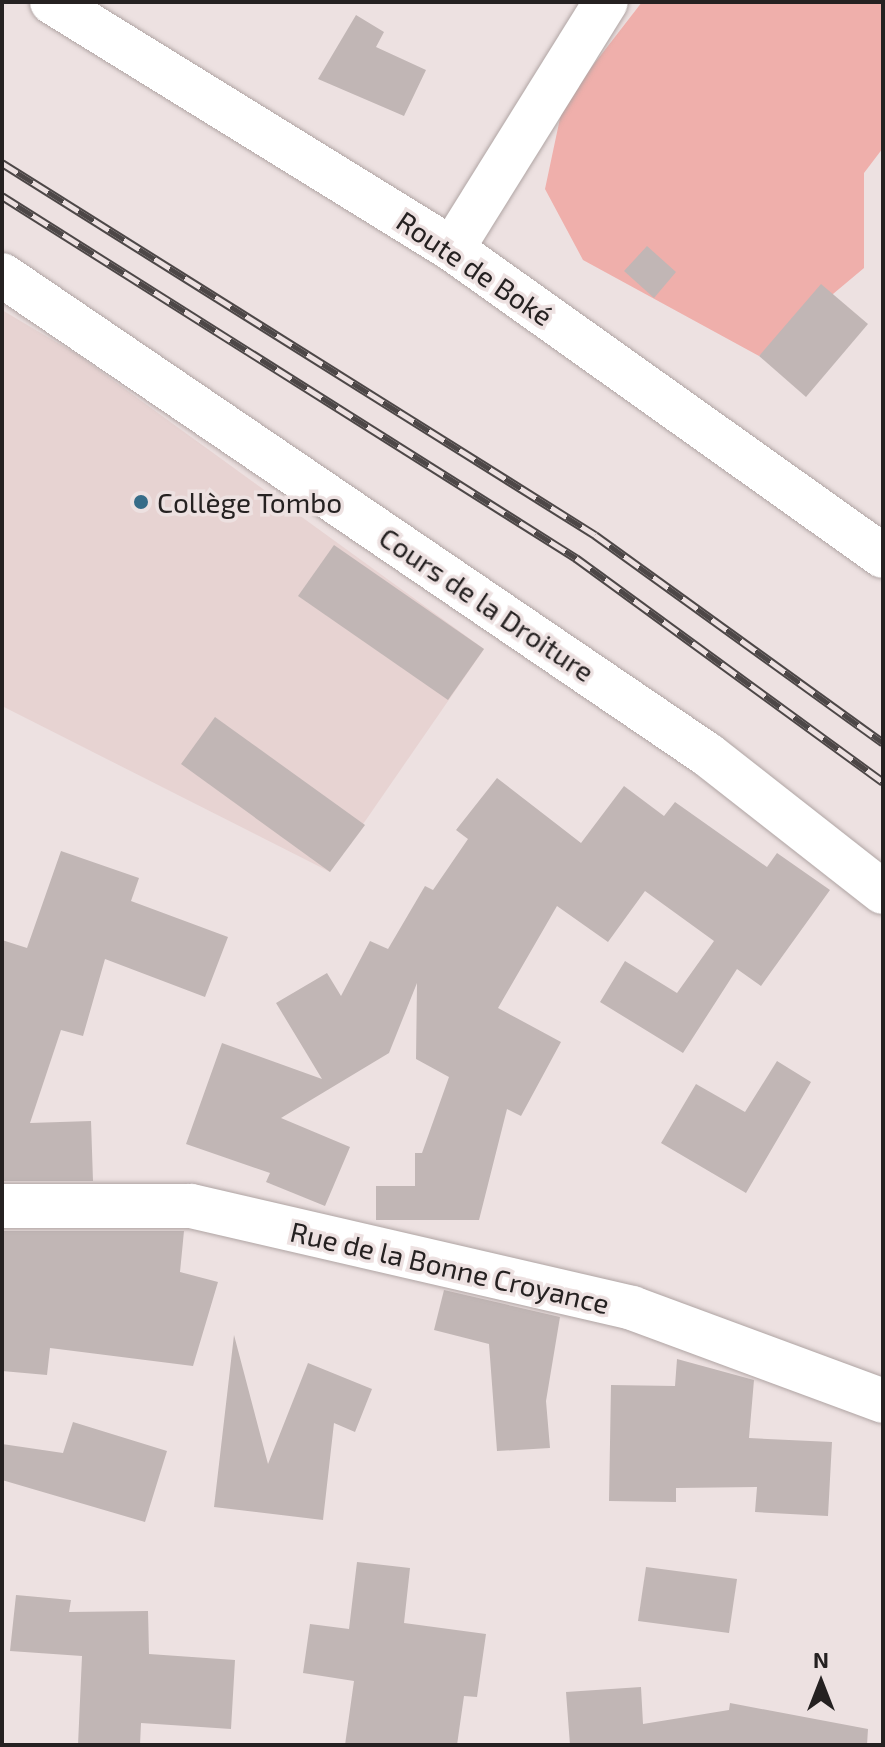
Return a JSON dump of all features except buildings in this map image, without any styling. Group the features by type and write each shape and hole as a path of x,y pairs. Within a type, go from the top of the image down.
{"street":[{"name":"Route de Boké","path":"52,2 452,249 883,556"},
{"path":"452,249 606,2"},
{"name":"Cours de la Droiture","path":"2,275 708,755 883,892"},
{"name":"Rue de la Bonne Croyance","path":"2,1206 191,1206 632,1308 883,1401"}],"shaded area":[{"path":"642,2 883,2 883,148 864,173 864,268 759,356 583,260 545,189 563,104"},
{"name":"Collège Tombo","path":"2,310 78,355 484,649 330,872 2,706"}],"railway":[{"path":"2,163 595,535 883,743"},
{"path":"2,196 576,558 883,782"}],"place":[{"name":"Collège Tombo","path":"141,502"}]}
